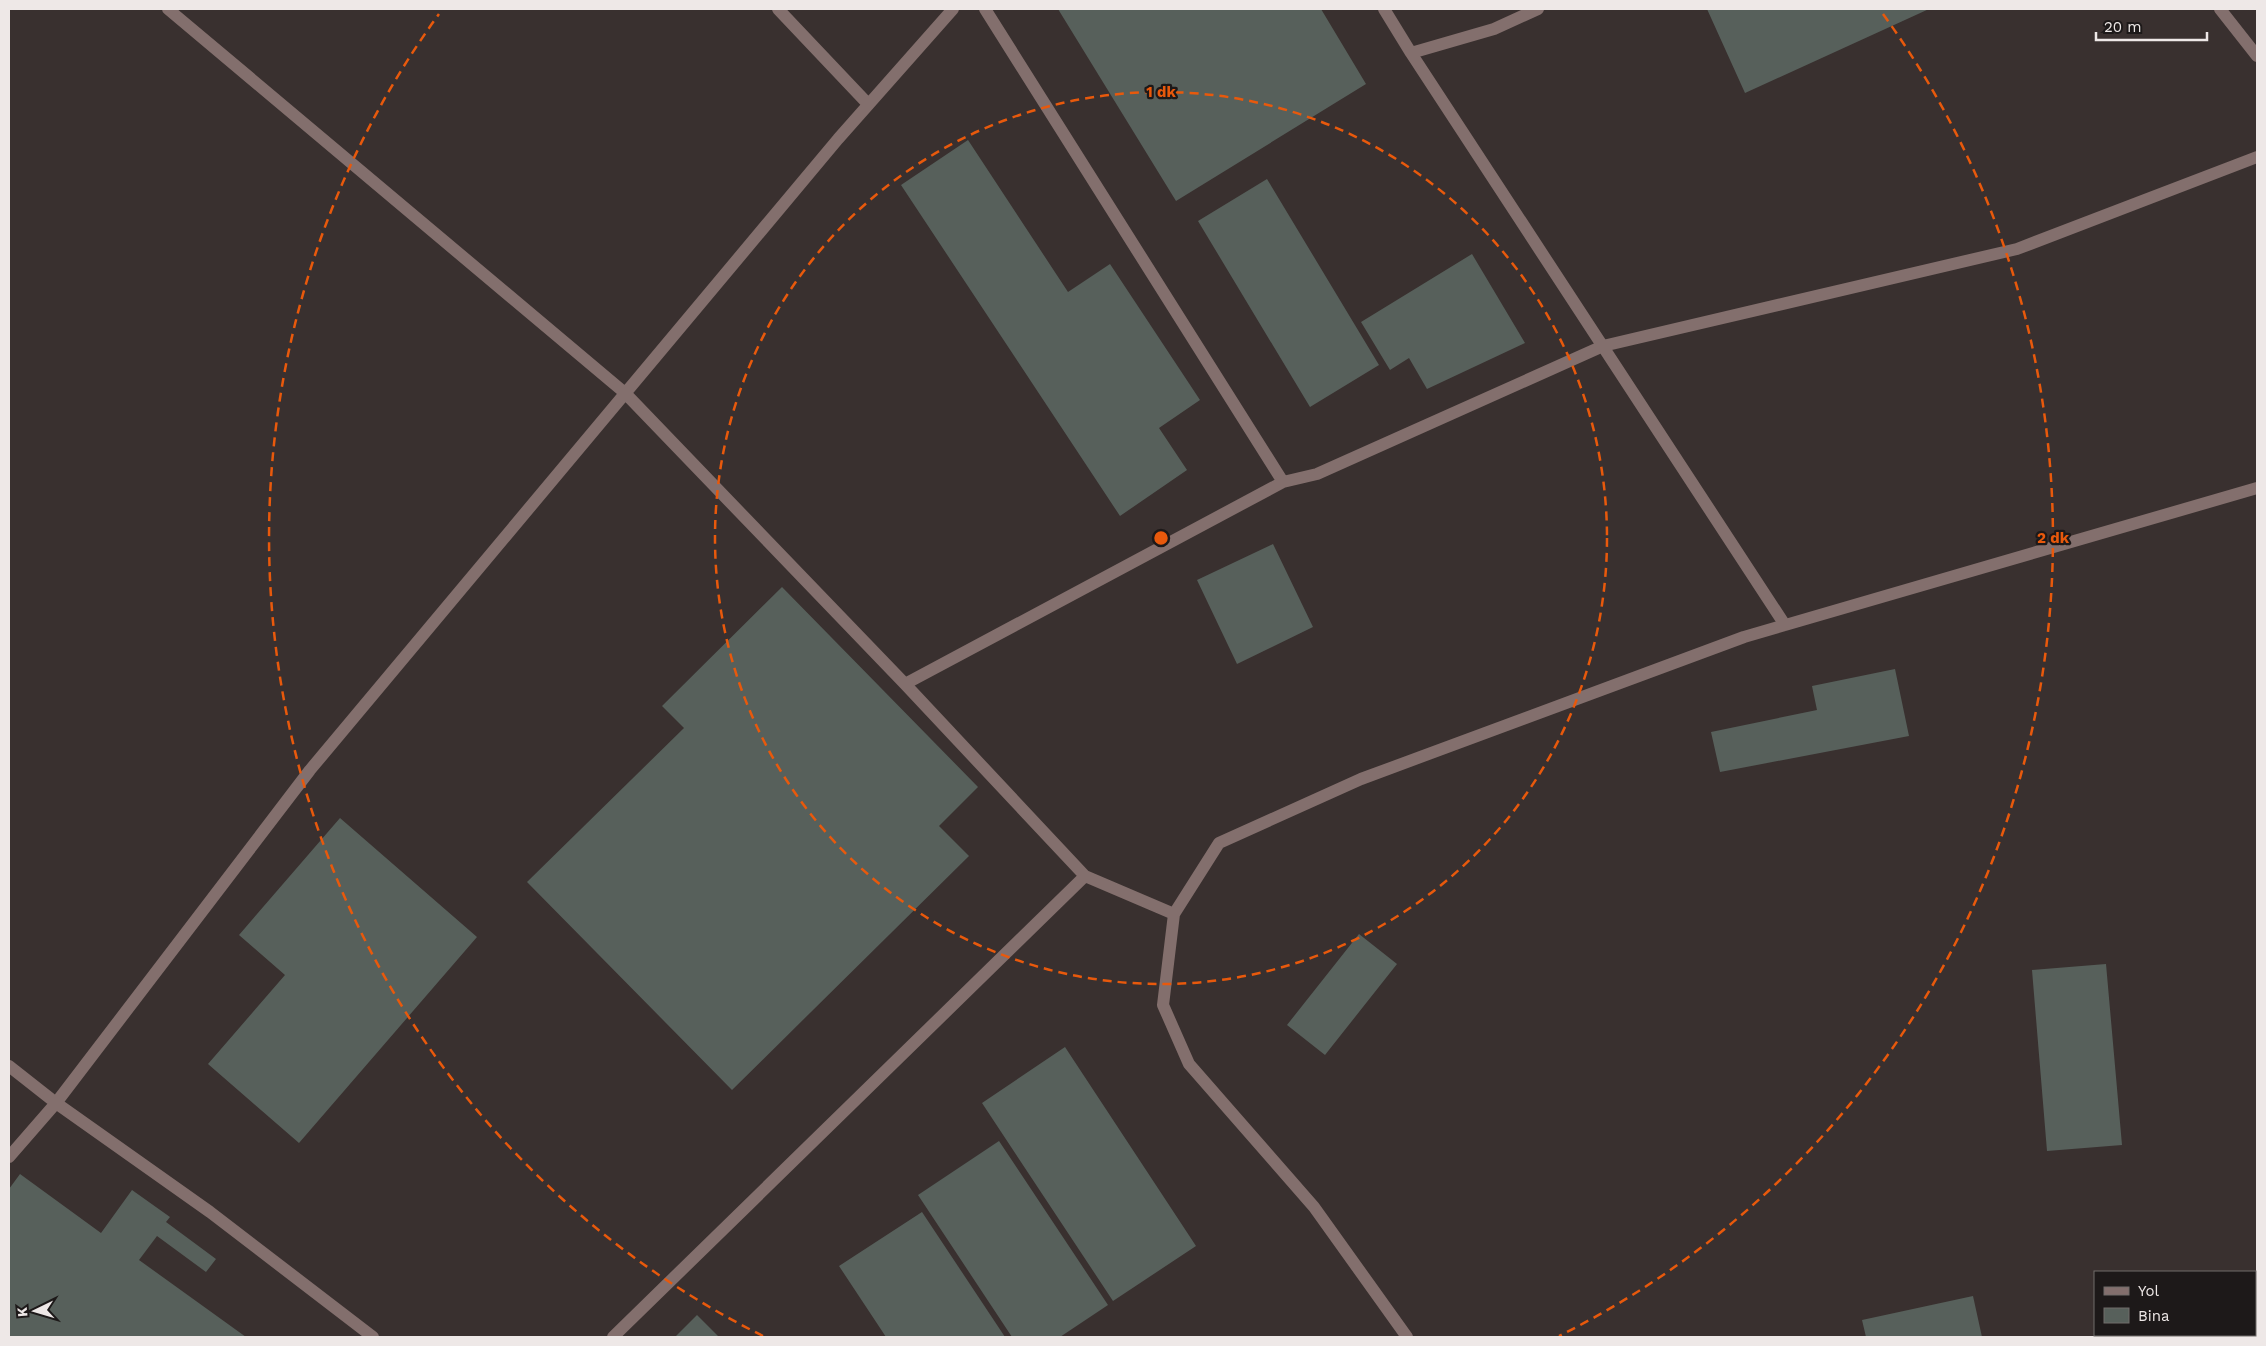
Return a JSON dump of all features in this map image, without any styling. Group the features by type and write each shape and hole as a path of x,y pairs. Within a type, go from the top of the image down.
{"street":[{"path":"168,9 625,393 905,684 1086,876 1174,914"},
{"path":"778,9 868,104"},
{"path":"9,1157 56,1103 310,770 868,104 953,9"},
{"path":"985,9 1283,482"},
{"path":"1384,9 1785,625"},
{"path":"1411,53 1494,29 1538,9"},
{"path":"2220,9 2257,56"},
{"path":"905,684 1283,482 1317,474 1602,346 2016,250 2257,157"},
{"path":"1407,1337 1314,1207 1190,1064 1163,1005 1174,914 1219,843 1361,779 1734,640 2257,488"},
{"path":"613,1337 1086,876"},
{"path":"9,1066 56,1103 210,1212 373,1337"}],"building":[{"path":"1058,9 1321,9 1366,84 1176,201"},
{"path":"1707,9 1929,9 1745,93"},
{"path":"968,140 1068,292 1110,264 1200,400 1159,428 1187,470 1120,516 901,185"},
{"path":"1267,179 1379,365 1310,407 1198,221"},
{"path":"1472,254 1525,343 1427,389 1409,358 1390,370 1361,322"},
{"path":"1273,544 1313,627 1237,664 1197,580"},
{"path":"782,587 978,787 939,826 969,856 732,1090 527,882 684,728 662,706"},
{"path":"1895,669 1909,736 1720,772 1711,732 1817,710 1812,686"},
{"path":"340,818 477,937 299,1143 208,1064 285,975 239,935"},
{"path":"1359,934 1397,964 1325,1055 1287,1025"},
{"path":"2106,964 2122,1145 2047,1151 2032,970"},
{"path":"1065,1047 1196,1246 1113,1301 982,1103"},
{"path":"999,1141 1108,1305 1060,1337 1012,1337 918,1195"},
{"path":"20,1174 101,1233 132,1190 170,1217 166,1222 216,1259 206,1272 157,1236 139,1260 246,1337 9,1337 9,1189"},
{"path":"922,1212 1005,1337 886,1337 839,1266"},
{"path":"1973,1296 1982,1337 1866,1337 1862,1320"},
{"path":"697,1315 719,1337 675,1337"}]}
